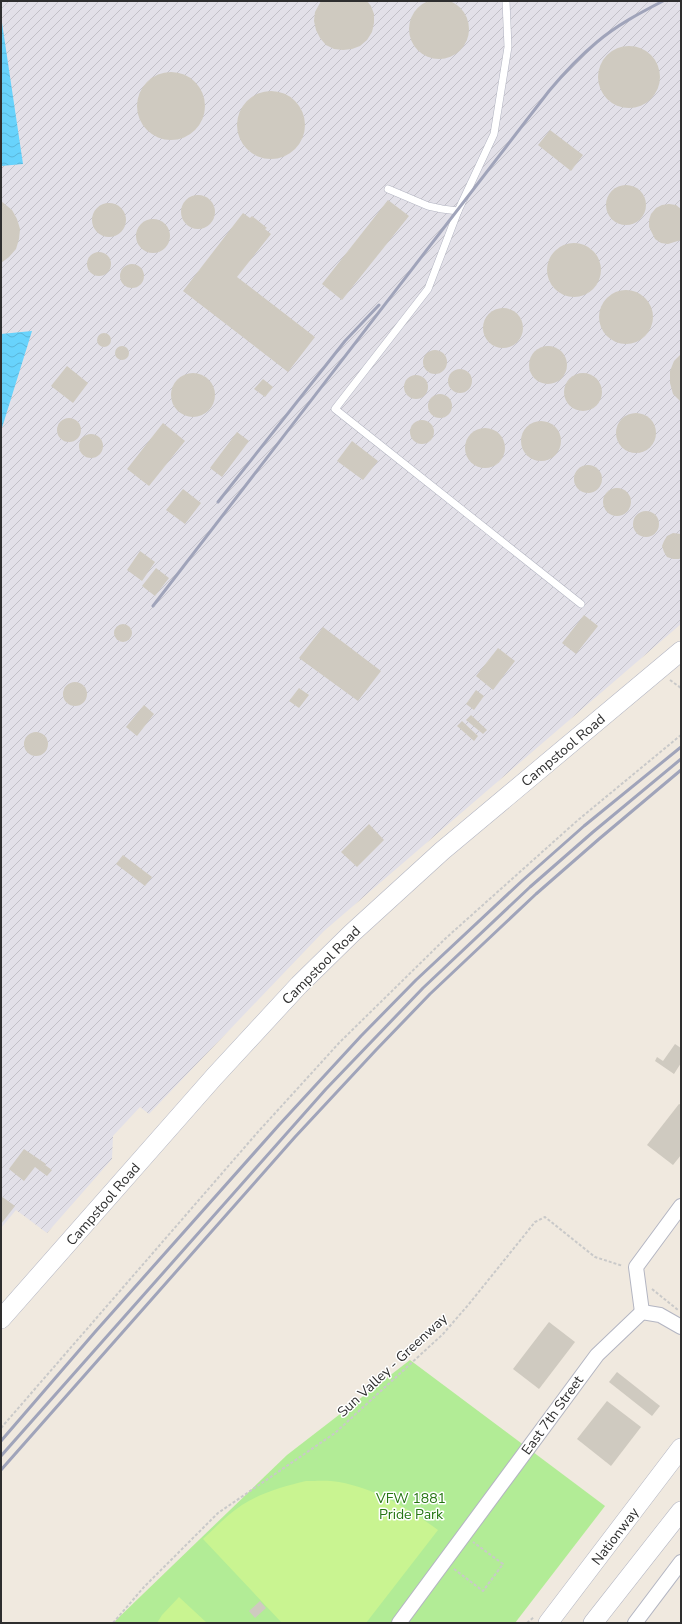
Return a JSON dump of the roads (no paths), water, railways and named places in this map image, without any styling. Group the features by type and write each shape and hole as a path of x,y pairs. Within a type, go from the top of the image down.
{"main road":[{"name":"Campstool Road","path":"1,1319 214,1077 299,985 352,933 442,851 681,651"},
{"name":"Nationway","path":"548,1623 681,1448"},
{"path":"593,1623 681,1511"}],"street":[{"path":"681,1206 636,1267 642,1312 660,1315 681,1327"},
{"name":"East 7th Street","path":"399,1623 597,1355 618,1333 642,1312"},
{"path":"635,1623 681,1562"}],"lane":[{"path":"506,1 508,47 494,134 458,210 428,289 335,409 581,604"},
{"path":"388,189 428,206 458,210"}],"water":[{"path":"1,16 23,164 1,166"},
{"path":"32,331 1,431 1,334"}],"railway":[{"path":"153,606 549,91 578,59 605,36 629,20 663,1"},
{"path":"218,502 345,341 379,305"},
{"path":"1,1441 95,1332 279,1125 361,1036 416,980 523,880 584,826 681,747"},
{"path":"1,1456 326,1089 423,988 530,887 593,832 681,759"},
{"path":"1,1470 295,1137 430,994 536,894 681,770"}],"park label":[{"name":"VFW 1881 Pride Park","path":"411,1506"}]}
